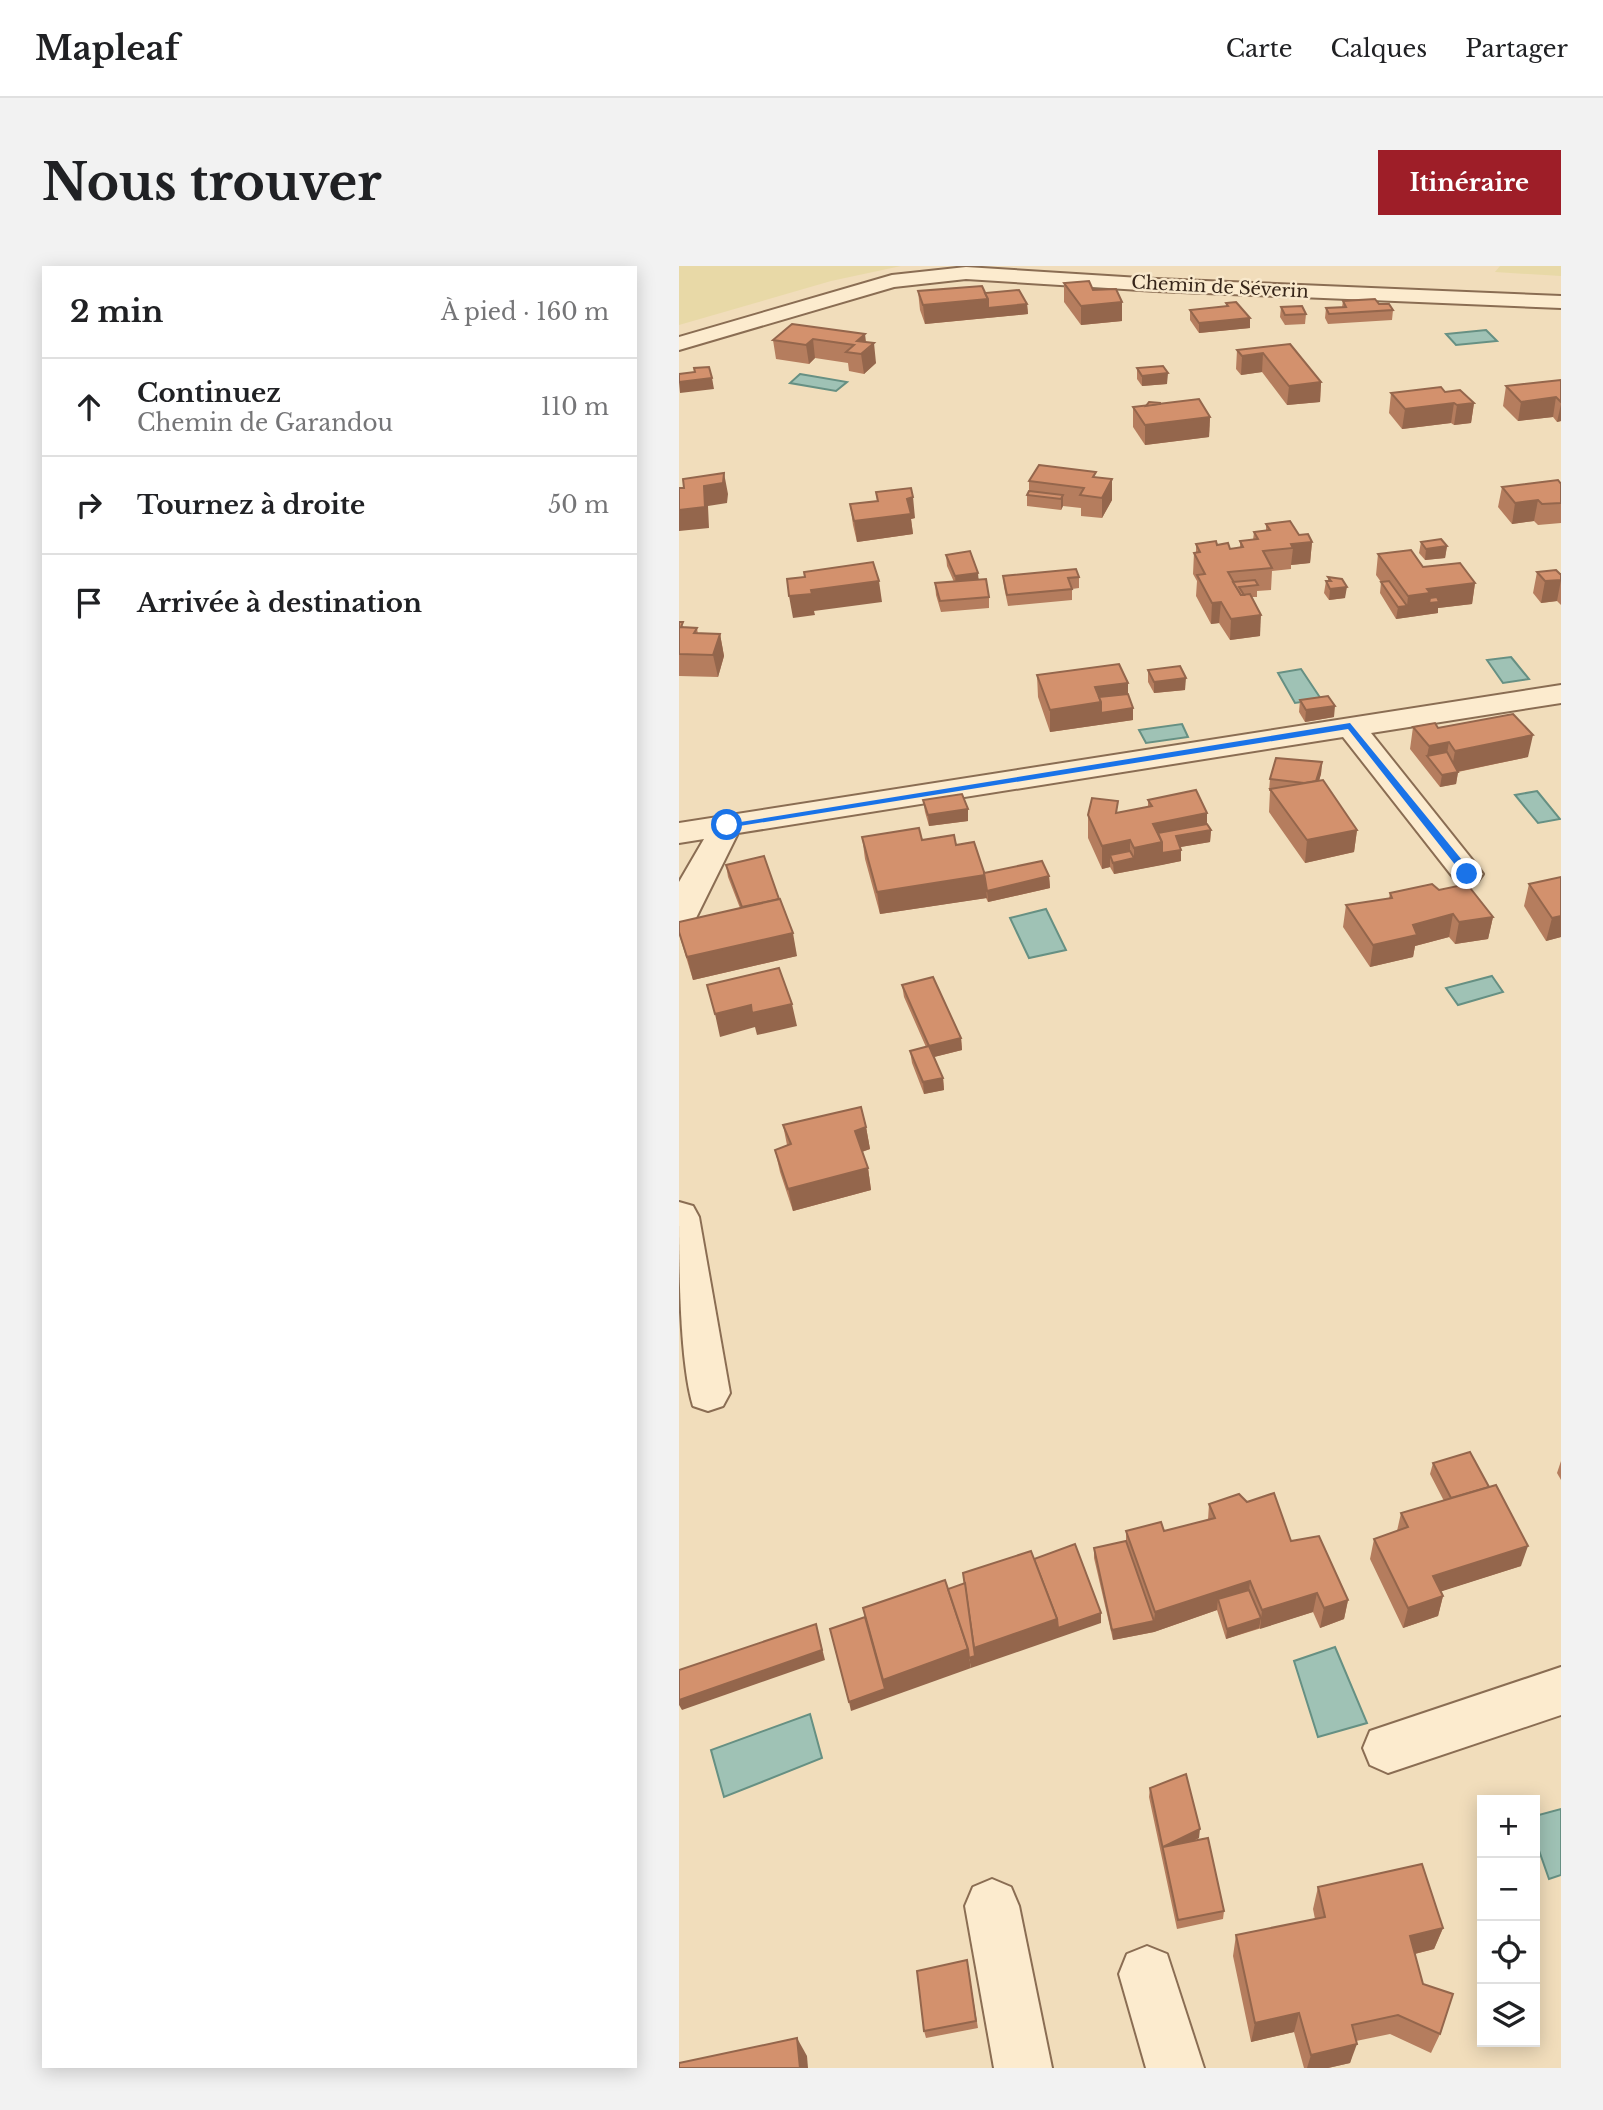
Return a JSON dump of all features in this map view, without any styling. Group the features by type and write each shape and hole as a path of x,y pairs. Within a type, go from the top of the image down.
{"street":[{"name":"Chemin de Séverin","path":"679,344 892,281 924,275 966,273 1156,285 1561,302"},
{"path":"679,833 1561,694"},
{"path":"1350,726 1467,874"},
{"path":"679,918 691,890 727,825"},
{"path":"679,1217 708,1394"},
{"path":"1388,1748 1561,1691"},
{"path":"992,1906 1023,2068"},
{"path":"1147,1974 1175,2068"}],"shaded area":[{"path":"679,266 901,266 831,281 679,325"},
{"path":"1500,266 1561,266 1561,276 1495,272"},
{"path":"1486,330 1497,341 1456,345 1446,334"},
{"path":"800,374 847,382 836,391 790,383"},
{"path":"1511,657 1529,679 1503,683 1487,660"},
{"path":"1301,669 1321,699 1295,703 1278,673"},
{"path":"1182,724 1188,737 1146,743 1139,730"},
{"path":"1537,791 1560,819 1538,823 1515,795"},
{"path":"1046,909 1066,950 1029,958 1010,918"},
{"path":"1492,976 1503,992 1458,1005 1446,988"},
{"path":"1335,1647 1367,1723 1318,1737 1294,1661"},
{"path":"810,1714 822,1758 724,1797 711,1750"},
{"path":"1561,1809 1561,1875 1549,1879 1540,1853 1540,1815"}],"building":[{"path":"1089,281 1093,290 1116,289 1122,302 1081,306 1064,283"},
{"path":"982,286 988,299 923,305 918,291"},
{"path":"1019,290 1027,304 988,308 985,293"},
{"path":"1375,299 1379,304 1389,304 1393,310 1329,314 1326,308 1346,307 1343,301"},
{"path":"1236,302 1250,318 1199,323 1190,310 1228,306 1226,303"},
{"path":"1302,306 1306,314 1285,315 1281,307"},
{"path":"792,324 865,334 857,341 874,343 861,354 846,352 854,345 813,339 806,345 773,340"},
{"path":"1290,344 1321,382 1289,386 1263,353 1242,356 1237,350"},
{"path":"1163,366 1168,373 1142,376 1137,368"},
{"path":"709,367 712,378 679,382 679,374 695,372 694,368"},
{"path":"1561,380 1561,402 1556,397 1521,402 1506,386"},
{"path":"1441,387 1445,392 1460,390 1474,403 1405,409 1391,393"},
{"path":"1199,399 1210,417 1145,425 1133,407"},
{"path":"1039,465 1096,472 1093,477 1112,479 1102,498 1080,495 1084,488 1029,481"},
{"path":"724,473 723,483 704,486 705,507 679,510 679,488 684,488 683,479"},
{"path":"1558,480 1561,484 1561,503 1542,504 1538,500 1515,503 1502,487"},
{"path":"911,488 913,497 907,499 911,514 854,521 850,504 878,501 876,492"},
{"path":"1029,491 1063,495 1061,499 1027,495"},
{"path":"1290,521 1299,535 1308,534 1312,542 1291,544 1293,548 1263,551 1272,568 1228,572 1241,595 1250,594 1261,615 1231,619 1221,602 1212,603 1197,575 1205,574 1194,553 1200,552 1196,544 1216,541 1217,545 1228,543 1230,549 1243,547 1240,541 1258,539 1254,532 1270,530 1266,524"},
{"path":"1441,539 1447,546 1426,549 1421,542"},
{"path":"1411,550 1423,567 1460,563 1475,583 1427,589 1430,593 1408,596 1378,554"},
{"path":"970,551 978,573 955,576 946,555"},
{"path":"873,562 879,581 811,590 812,594 789,596 787,579 805,577 804,572"},
{"path":"1076,569 1079,577 1068,578 1072,589 1007,595 1003,576"},
{"path":"1556,570 1561,574 1561,580 1545,581 1537,572"},
{"path":"1328,577 1342,579 1347,587 1330,589 1326,581 1331,581"},
{"path":"986,579 989,597 940,601 935,583"},
{"path":"1255,580 1258,585 1239,587 1244,595 1241,595 1233,582"},
{"path":"1389,581 1407,606 1398,607 1381,582"},
{"path":"1437,597 1439,602 1429,603 1430,598"},
{"path":"679,622 683,622 681,627 697,628 694,633 720,634 713,655 679,654"},
{"path":"1119,664 1128,683 1095,687 1101,702 1050,710 1037,675"},
{"path":"1180,666 1186,678 1154,682 1148,670"},
{"path":"1128,694 1133,708 1101,713 1099,697"},
{"path":"1328,696 1335,706 1306,710 1300,700"},
{"path":"1513,714 1533,735 1455,751 1449,742 1429,746 1413,727 1435,723 1438,728"},
{"path":"1447,752 1458,772 1442,775 1427,756"},
{"path":"1276,758 1322,762 1316,781 1304,783 1270,779"},
{"path":"1323,780 1357,830 1307,840 1270,789"},
{"path":"1196,790 1207,813 1153,824 1162,842 1134,848 1130,840 1102,846 1088,815 1092,798 1118,801 1116,813 1152,806 1148,800"},
{"path":"962,794 968,809 928,815 923,800"},
{"path":"1207,824 1211,830 1176,836 1181,850 1162,853 1162,842 1158,833"},
{"path":"919,828 922,840 954,835 956,845 974,842 985,875 877,892 862,837"},
{"path":"1130,851 1134,858 1113,863 1110,855"},
{"path":"764,856 779,899 742,907 726,865"},
{"path":"1042,861 1049,876 987,891 984,873"},
{"path":"1561,877 1561,916 1552,918 1529,884"},
{"path":"1432,884 1439,890 1467,884 1493,917 1459,922 1453,914 1413,925 1417,935 1373,945 1346,905 1392,898 1390,893"},
{"path":"780,899 793,933 687,957 679,932 679,922"},
{"path":"779,968 792,1004 752,1013 751,1005 715,1014 707,985"},
{"path":"933,977 961,1038 929,1046 902,985"},
{"path":"929,1046 943,1078 923,1082 910,1051"},
{"path":"861,1107 866,1127 855,1131 868,1168 788,1189 775,1150 791,1144 783,1125"},
{"path":"1470,1452 1489,1487 1451,1498 1433,1463"},
{"path":"1496,1485 1528,1546 1433,1576 1443,1596 1408,1608 1374,1539 1408,1527 1401,1513"},
{"path":"1274,1493 1291,1541 1319,1536 1348,1600 1324,1608 1317,1593 1262,1610 1250,1581 1155,1612 1126,1531 1161,1522 1164,1531 1215,1518 1209,1504 1239,1494 1247,1502"},
{"path":"1126,1541 1154,1621 1112,1630 1094,1548"},
{"path":"1075,1544 1101,1613 1058,1628 1034,1559"},
{"path":"1031,1551 1057,1619 974,1648 963,1573"},
{"path":"945,1580 968,1649 883,1680 863,1608"},
{"path":"965,1583 975,1656 969,1658 948,1589"},
{"path":"1249,1590 1261,1618 1227,1629 1218,1599"},
{"path":"865,1617 885,1689 849,1702 830,1629"},
{"path":"816,1624 822,1650 679,1700 679,1670"},
{"path":"1186,1774 1200,1829 1163,1847 1208,1838 1224,1911 1178,1920 1150,1788"},
{"path":"1422,1864 1443,1928 1410,1936 1423,1984 1453,1994 1440,2034 1398,2015 1352,2025 1357,2044 1311,2055 1299,2013 1255,2023 1236,1935 1325,1917 1318,1887"},
{"path":"967,1960 976,2021 924,2031 917,1971"},
{"path":"797,2038 800,2068 679,2068 679,2063"}],"route":[{"path":"727,825 1350,726 1467,874"}]}
